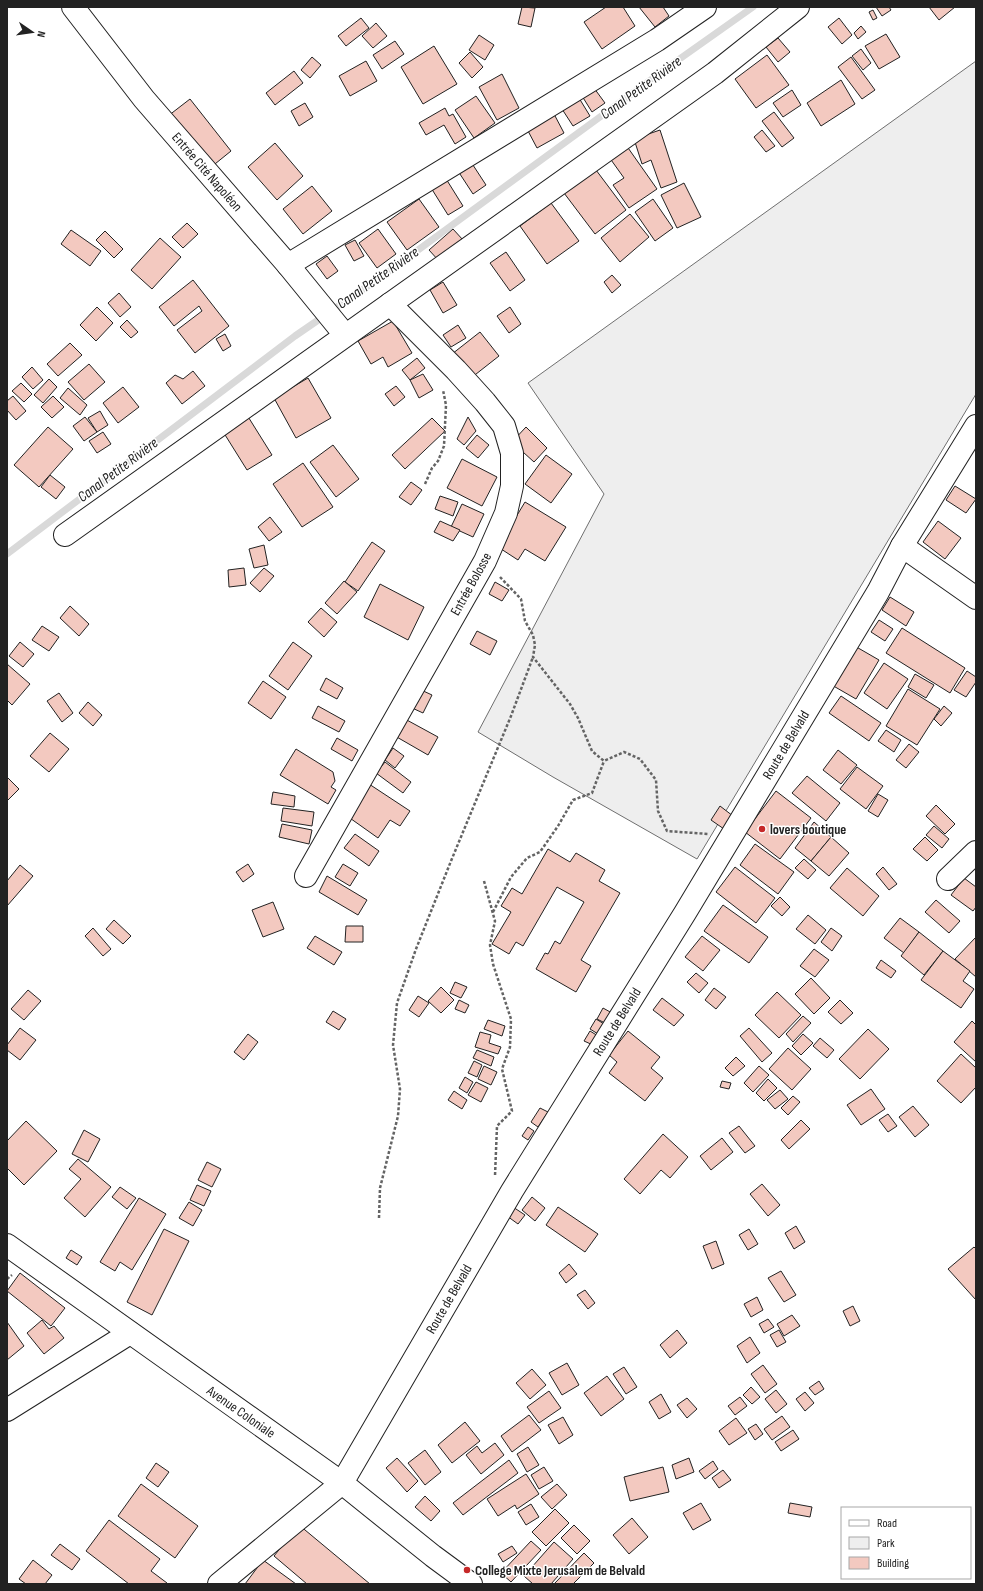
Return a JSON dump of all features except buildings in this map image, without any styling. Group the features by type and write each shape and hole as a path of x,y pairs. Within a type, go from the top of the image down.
{"street":[{"name":"Entrée Cité Napoléon","path":"73,7 144,99 288,265 345,335"},
{"path":"288,265 657,40 705,7"},
{"path":"65,535 715,73 798,7"},
{"name":"Entrée Bolosse","path":"306,876 485,561 506,513 512,486 512,453 504,426 486,402 390,304"},
{"name":"Route de Belvald","path":"219,1584 342,1483 512,1191 732,834 878,592 902,546 976,426"},
{"path":"902,546 976,598"},
{"path":"948,879 976,852"},
{"name":"Avenue Coloniale","path":"7,1245 342,1483 433,1556 471,1584"},
{"path":"7,1410 130,1333"}],"path":[{"path":"425,484 432,468 438,461 444,446 446,405 443,389 456,370"},
{"path":"379,1218 380,1188 398,1116 400,1089 393,1045 397,1003 416,949 512,716 533,658 535,645 533,635 525,621 521,599 485,561"},
{"path":"533,658 570,704 578,718 592,751 604,761"},
{"path":"493,913 511,878 527,858 540,852 558,826 573,800 592,793 604,761 624,752 640,759 656,780 658,811 667,831 732,834"},
{"path":"484,881 495,921 490,945 493,964 511,1019 510,1047 502,1069 512,1111 497,1126 494,1179 512,1191"}],"green space":[{"path":"976,61 976,394 697,859 553,777 478,732 604,494 528,383"}],"waterway":[{"name":"Canal Petite Rivière","path":"7,554 295,336 388,272 671,65 753,7"}],"place":[{"name":"lovers boutique","path":"762,829"},
{"name":"College Mixte Jerusalem de Belvald","path":"467,1570"}]}
